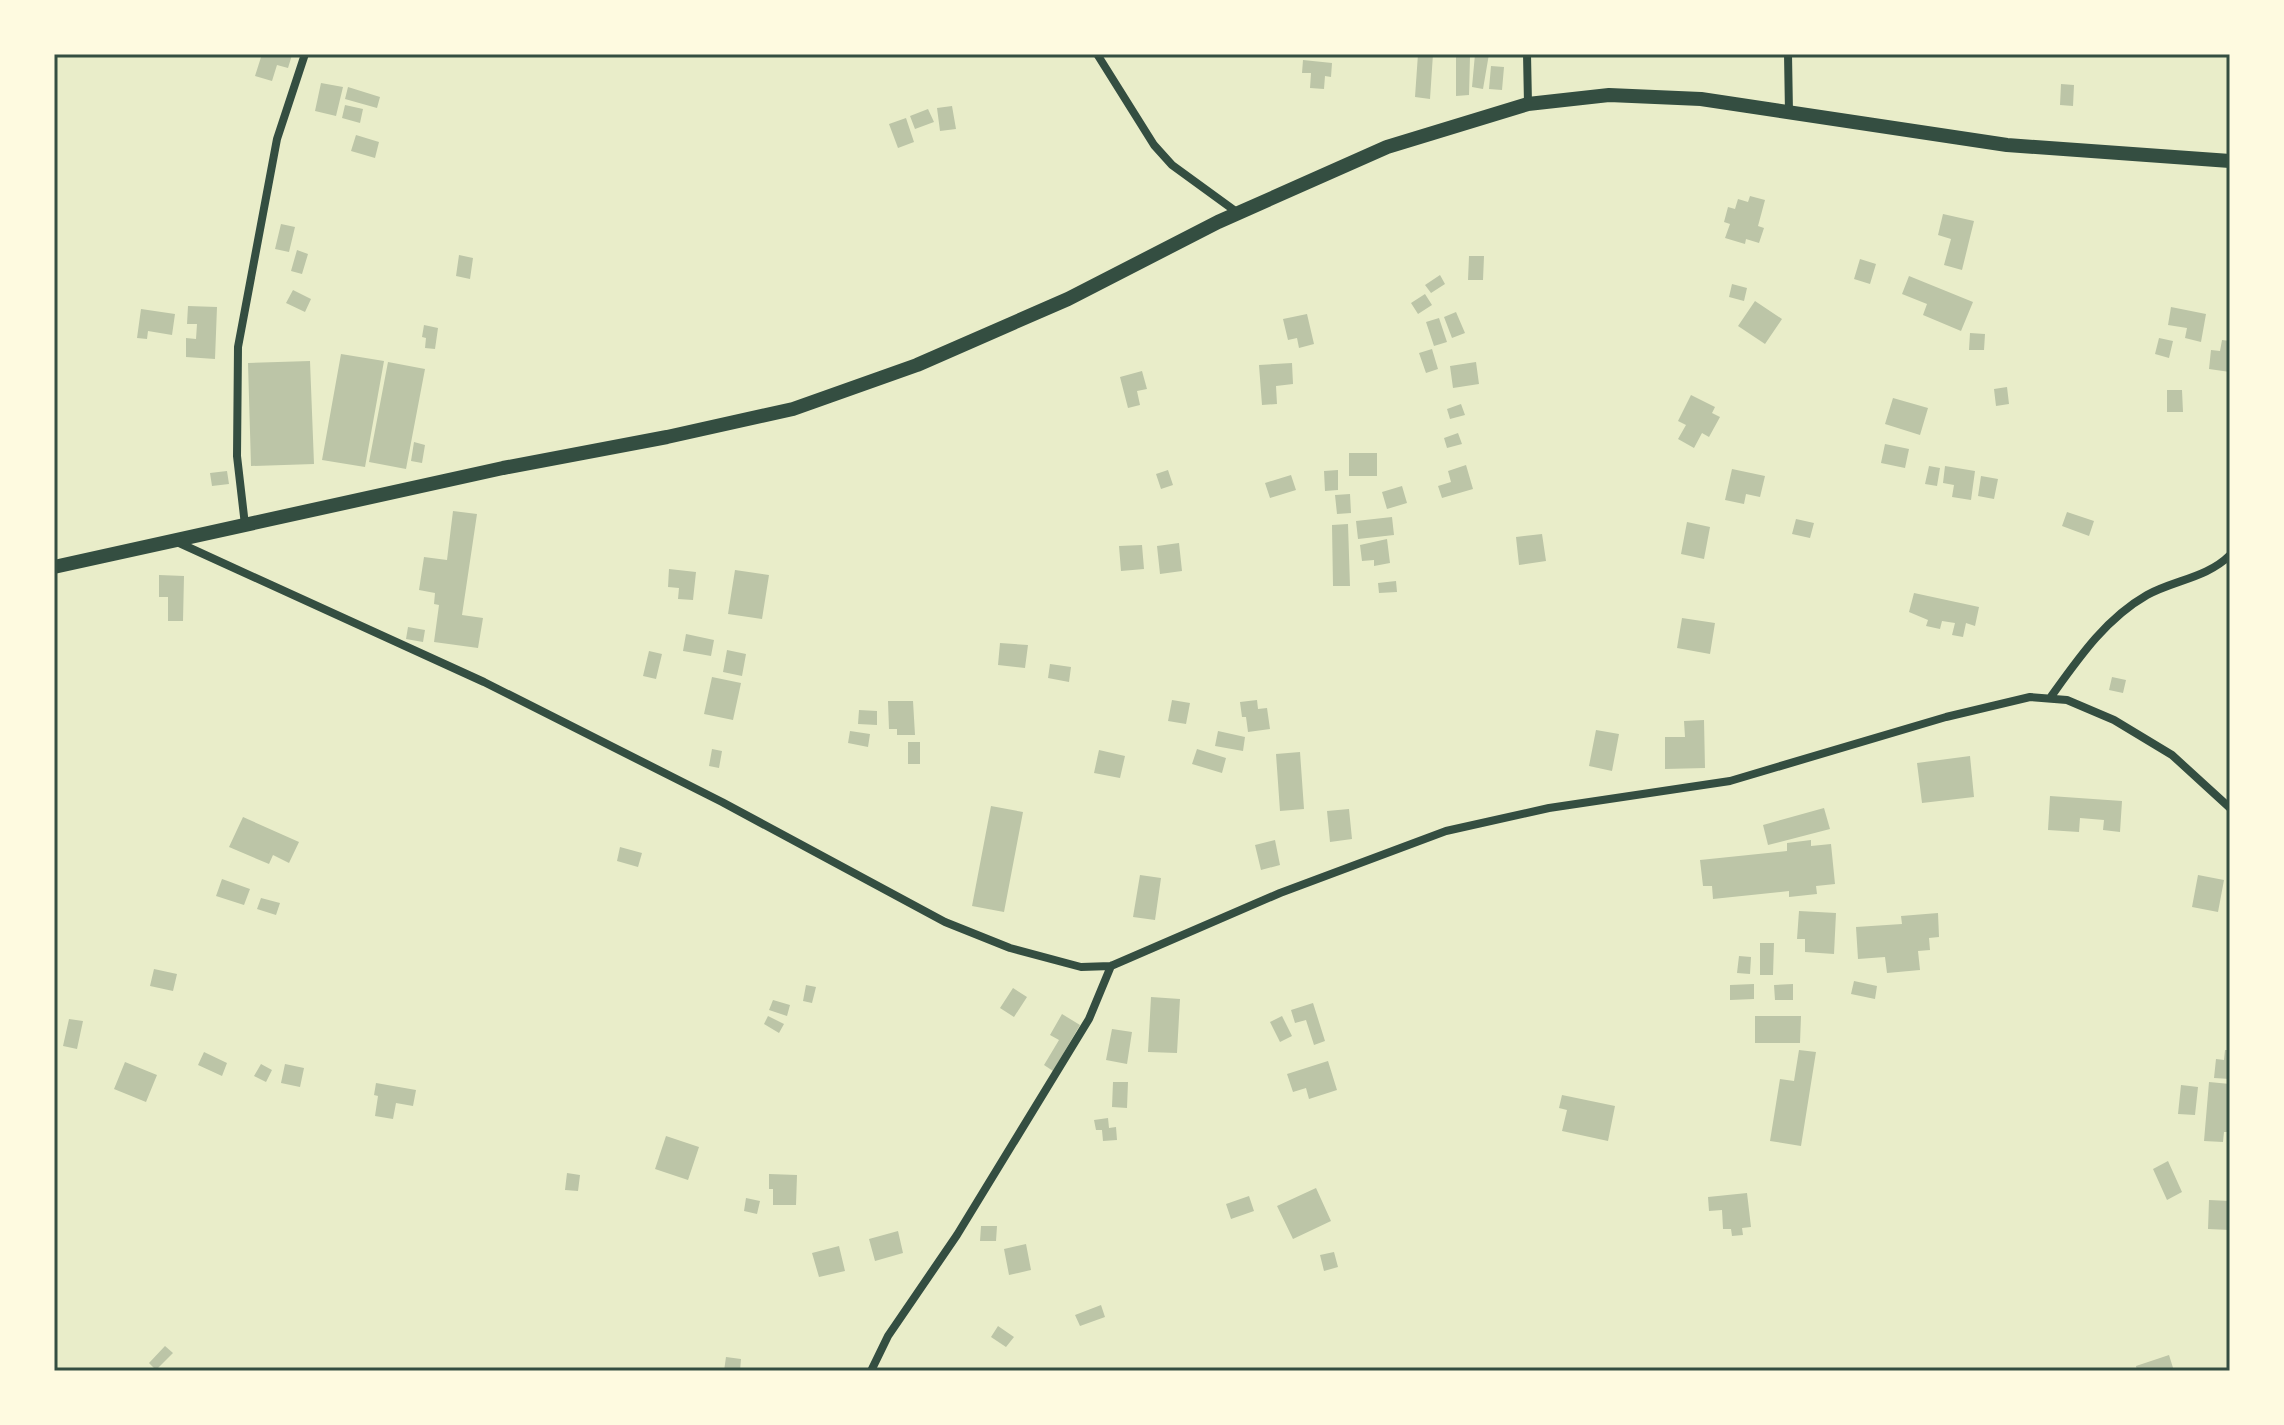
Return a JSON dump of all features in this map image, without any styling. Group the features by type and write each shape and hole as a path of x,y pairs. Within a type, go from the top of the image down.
{"street":[{"path":"245,525 237,456 238,347 277,139 305,54"},
{"path":"1097,54 1154,145 1172,165 1238,213"},
{"path":"1527,54 1528,104"},
{"path":"1788,54 1789,113"},
{"path":"54,567 503,468 793,409 917,365 1068,299 1238,213 1387,147 1528,104 1609,95 1701,99 2007,145 2230,161"},
{"path":"177,541 484,682 722,802 945,922 1010,948 1081,967 1111,966 1280,893 1446,831 1549,808 1730,781 1996,704 2030,697 2067,700 2114,720 2172,755 2230,808"},
{"path":"2050,698 2089,646 2126,607 2151,593 2220,565 2230,555"},
{"path":"871,1371 888,1336 957,1235 1089,1019 1111,966"}],"building":[{"path":"262,54 292,55 288,68 277,65 272,81 255,76"},
{"path":"1418,54 1433,54 1430,99 1415,97"},
{"path":"1475,54 1489,54 1483,89 1472,87"},
{"path":"1456,56 1470,57 1469,95 1456,96"},
{"path":"1303,60 1332,63 1331,77 1325,76 1324,89 1310,88 1311,73 1302,73"},
{"path":"1491,66 1504,67 1502,90 1489,89"},
{"path":"321,83 343,87 336,116 315,111"},
{"path":"2061,84 2074,85 2073,106 2060,105"},
{"path":"348,87 380,97 377,108 345,99"},
{"path":"345,105 363,109 360,123 342,118"},
{"path":"952,106 956,129 940,131 937,108"},
{"path":"928,109 934,122 915,129 910,116"},
{"path":"906,118 914,142 898,148 889,124"},
{"path":"356,135 379,142 375,158 351,151"},
{"path":"1750,196 1765,200 1758,226 1764,228 1759,243 1746,239 1745,244 1725,238 1730,224 1724,222 1728,207 1735,209 1738,199 1748,202"},
{"path":"1943,214 1974,221 1962,270 1944,265 1951,239 1938,235"},
{"path":"281,224 295,227 289,252 275,249"},
{"path":"297,250 308,254 302,274 291,271"},
{"path":"459,255 473,258 470,279 456,276"},
{"path":"1469,256 1484,256 1483,280 1468,280"},
{"path":"1860,259 1876,264 1870,284 1854,279"},
{"path":"1440,275 1445,284 1431,293 1425,285"},
{"path":"1909,276 1973,302 1961,331 1923,315 1927,304 1902,294"},
{"path":"1732,284 1747,288 1744,301 1729,297"},
{"path":"293,290 311,299 305,312 286,303"},
{"path":"1425,294 1432,305 1418,314 1411,303"},
{"path":"1755,301 1782,319 1765,344 1738,326"},
{"path":"188,306 217,307 215,359 186,357 186,338 196,339 197,324 187,324"},
{"path":"2171,307 2206,314 2201,342 2185,338 2187,328 2168,325"},
{"path":"141,309 175,314 172,335 148,331 147,339 137,338"},
{"path":"1456,312 1465,333 1452,338 1444,317"},
{"path":"1307,314 1314,344 1299,348 1297,338 1288,340 1283,319"},
{"path":"1439,318 1447,342 1434,346 1426,322"},
{"path":"424,325 438,328 435,349 425,348 426,338 422,337"},
{"path":"1970,333 1985,334 1984,350 1969,350"},
{"path":"2159,338 2173,341 2169,358 2155,354"},
{"path":"2222,340 2230,341 2230,372 2209,369 2211,350 2220,351"},
{"path":"1432,349 1438,369 1426,373 1419,353"},
{"path":"341,354 384,361 365,467 322,460"},
{"path":"310,361 314,464 251,466 248,363"},
{"path":"388,362 425,369 406,469 369,462"},
{"path":"1476,362 1479,384 1453,388 1450,366"},
{"path":"1292,363 1293,384 1276,386 1277,404 1262,405 1259,365"},
{"path":"1142,371 1147,389 1137,391 1140,405 1128,408 1120,377"},
{"path":"2007,387 2009,404 1996,406 1994,389"},
{"path":"2167,390 2182,390 2183,412 2167,412"},
{"path":"1691,395 1715,407 1712,413 1720,417 1709,437 1702,433 1694,448 1678,439 1686,425 1678,421"},
{"path":"1893,398 1928,408 1920,435 1885,424"},
{"path":"1461,404 1465,415 1450,419 1447,409"},
{"path":"1458,433 1462,444 1447,448 1444,438"},
{"path":"414,442 425,445 422,463 411,461"},
{"path":"1885,444 1909,449 1905,468 1881,463"},
{"path":"1349,453 1377,453 1377,476 1349,476"},
{"path":"1466,465 1473,489 1442,498 1438,486 1451,482 1448,471"},
{"path":"1929,466 1940,468 1937,486 1925,484"},
{"path":"1945,466 1975,471 1971,500 1952,497 1954,485 1943,483"},
{"path":"1732,469 1765,476 1760,497 1746,494 1744,504 1725,500"},
{"path":"1168,470 1173,485 1161,489 1156,474"},
{"path":"1338,470 1338,490 1325,491 1324,471"},
{"path":"227,471 229,484 212,486 210,473"},
{"path":"1291,475 1296,490 1270,498 1265,483"},
{"path":"1981,476 1998,479 1994,499 1978,496"},
{"path":"1402,486 1407,503 1387,509 1382,492"},
{"path":"1350,494 1351,513 1337,514 1335,495"},
{"path":"453,511 477,514 462,615 483,618 478,648 434,642 439,605 434,604 435,593 419,590 424,557 447,560"},
{"path":"2067,512 2094,521 2089,536 2062,526"},
{"path":"1392,517 1394,535 1358,539 1356,521"},
{"path":"1796,519 1814,523 1810,538 1792,534"},
{"path":"1687,522 1710,527 1704,559 1681,554"},
{"path":"1348,524 1350,586 1333,586 1332,525"},
{"path":"1542,534 1546,561 1519,565 1516,537"},
{"path":"1387,539 1390,563 1374,566 1374,560 1362,561 1360,545"},
{"path":"1179,543 1182,571 1160,574 1157,546"},
{"path":"1142,545 1144,569 1121,571 1119,546"},
{"path":"669,569 696,572 693,600 678,599 679,588 668,587"},
{"path":"735,570 769,575 762,619 728,614"},
{"path":"159,575 184,576 183,621 168,621 168,597 159,597"},
{"path":"1396,581 1397,592 1379,593 1378,583"},
{"path":"1914,593 1979,607 1975,626 1966,623 1963,637 1952,635 1955,623 1942,621 1940,629 1926,626 1928,620 1909,612"},
{"path":"1682,618 1715,623 1710,654 1677,648"},
{"path":"408,627 425,630 423,642 406,639"},
{"path":"686,634 714,640 711,656 683,651"},
{"path":"1000,643 1028,645 1025,668 998,665"},
{"path":"727,650 746,654 742,676 723,672"},
{"path":"649,651 662,654 656,679 643,676"},
{"path":"1050,664 1071,667 1069,682 1048,678"},
{"path":"712,677 741,683 733,720 704,714"},
{"path":"2112,677 2126,680 2123,693 2109,690"},
{"path":"1172,700 1190,703 1186,724 1168,721"},
{"path":"1257,700 1258,709 1267,708 1270,729 1248,732 1240,702"},
{"path":"888,701 913,701 915,735 897,735 897,729 889,729"},
{"path":"859,710 877,711 877,725 858,724"},
{"path":"1704,720 1705,768 1665,769 1665,737 1685,737 1684,721"},
{"path":"1596,730 1619,734 1612,771 1589,766"},
{"path":"850,731 870,734 868,747 848,743"},
{"path":"1218,731 1245,737 1243,751 1215,746"},
{"path":"908,742 920,742 920,764 908,764"},
{"path":"712,749 722,751 719,768 709,766"},
{"path":"1197,749 1226,758 1222,773 1192,764"},
{"path":"1099,750 1125,756 1120,778 1094,773"},
{"path":"1300,752 1304,809 1280,811 1276,754"},
{"path":"1970,756 1974,797 1922,803 1917,763"},
{"path":"2050,796 2122,801 2120,832 2103,830 2104,820 2080,818 2079,832 2048,830"},
{"path":"991,806 1023,812 1004,912 972,906"},
{"path":"1824,808 1830,829 1768,845 1763,825"},
{"path":"1349,809 1352,839 1330,842 1327,811"},
{"path":"243,817 299,842 289,863 273,855 269,864 229,847"},
{"path":"1275,840 1280,865 1261,870 1255,845"},
{"path":"1811,840 1811,846 1831,844 1835,884 1816,886 1817,894 1789,897 1789,891 1713,899 1712,886 1703,886 1700,860 1787,851 1787,843"},
{"path":"620,847 642,853 638,867 617,861"},
{"path":"1140,875 1161,878 1155,920 1133,917"},
{"path":"2198,875 2224,880 2218,912 2192,907"},
{"path":"222,879 250,889 244,905 216,896"},
{"path":"261,898 280,903 276,915 257,909"},
{"path":"1799,911 1836,913 1834,954 1805,952 1805,939 1797,939"},
{"path":"1938,913 1939,937 1929,938 1930,950 1918,951 1920,970 1887,973 1885,957 1858,959 1856,927 1902,924 1901,916"},
{"path":"1760,943 1774,943 1773,975 1760,975"},
{"path":"1739,956 1751,957 1750,974 1737,973"},
{"path":"154,969 177,974 173,991 150,986"},
{"path":"1854,981 1877,986 1875,999 1851,994"},
{"path":"1754,984 1754,999 1730,1000 1730,985"},
{"path":"1793,984 1793,1000 1775,1000 1774,985"},
{"path":"806,985 816,987 812,1003 803,1001"},
{"path":"1013,988 1027,997 1014,1017 1000,1008"},
{"path":"1151,997 1180,999 1177,1053 1148,1052"},
{"path":"773,1000 790,1005 787,1016 769,1010"},
{"path":"1313,1003 1325,1041 1314,1045 1306,1020 1295,1023 1291,1010"},
{"path":"1062,1014 1080,1025 1053,1071 1044,1065 1059,1040 1050,1035"},
{"path":"768,1016 784,1024 779,1033 764,1024"},
{"path":"1282,1016 1292,1036 1280,1042 1270,1022"},
{"path":"1755,1016 1801,1016 1800,1043 1755,1043"},
{"path":"69,1019 83,1021 77,1049 63,1046"},
{"path":"1112,1029 1132,1032 1127,1064 1106,1060"},
{"path":"1799,1050 1816,1052 1801,1146 1770,1141 1780,1079 1794,1081"},
{"path":"2225,1050 2230,1050 2230,1079 2214,1078 2216,1059 2224,1060"},
{"path":"204,1052 227,1063 222,1076 198,1065"},
{"path":"1328,1061 1337,1090 1309,1099 1306,1088 1293,1092 1287,1074"},
{"path":"125,1062 157,1075 146,1102 114,1089"},
{"path":"261,1064 272,1070 266,1082 254,1076"},
{"path":"285,1064 304,1068 300,1087 281,1083"},
{"path":"1113,1082 1128,1082 1127,1108 1112,1107"},
{"path":"2209,1082 2230,1084 2230,1132 2224,1132 2223,1142 2204,1141"},
{"path":"376,1083 416,1090 413,1106 396,1103 393,1119 375,1116"},
{"path":"2181,1085 2198,1087 2195,1115 2178,1114"},
{"path":"1562,1095 1615,1106 1608,1141 1562,1131 1567,1110 1559,1108"},
{"path":"1108,1118 1109,1128 1116,1127 1117,1140 1103,1141 1102,1130 1096,1130 1094,1120"},
{"path":"666,1136 699,1147 688,1180 655,1169"},
{"path":"2168,1161 2182,1192 2167,1200 2153,1169"},
{"path":"567,1173 580,1175 578,1191 565,1190"},
{"path":"769,1174 797,1175 796,1205 773,1205"},
{"path":"1316,1188 1331,1221 1293,1239 1277,1206"},
{"path":"1747,1193 1751,1227 1742,1228 1743,1235 1732,1236 1731,1229 1723,1229 1722,1210 1709,1211 1708,1197"},
{"path":"1249,1196 1254,1211 1231,1219 1226,1204"},
{"path":"746,1198 760,1201 757,1214 744,1211"},
{"path":"2209,1200 2230,1201 2230,1230 2208,1229"},
{"path":"981,1226 997,1226 996,1241 980,1241"},
{"path":"898,1231 903,1253 875,1261 869,1239"},
{"path":"1026,1244 1031,1270 1009,1275 1004,1249"},
{"path":"839,1246 845,1271 819,1277 812,1253"},
{"path":"1334,1252 1338,1267 1324,1271 1320,1255"},
{"path":"1101,1305 1105,1317 1080,1326 1075,1315"},
{"path":"998,1326 1014,1337 1006,1347 991,1337"},
{"path":"165,1346 173,1353 156,1370 149,1363"},
{"path":"2169,1355 2174,1371 2137,1371 2136,1366"},
{"path":"726,1357 741,1359 740,1371 724,1371"}]}
